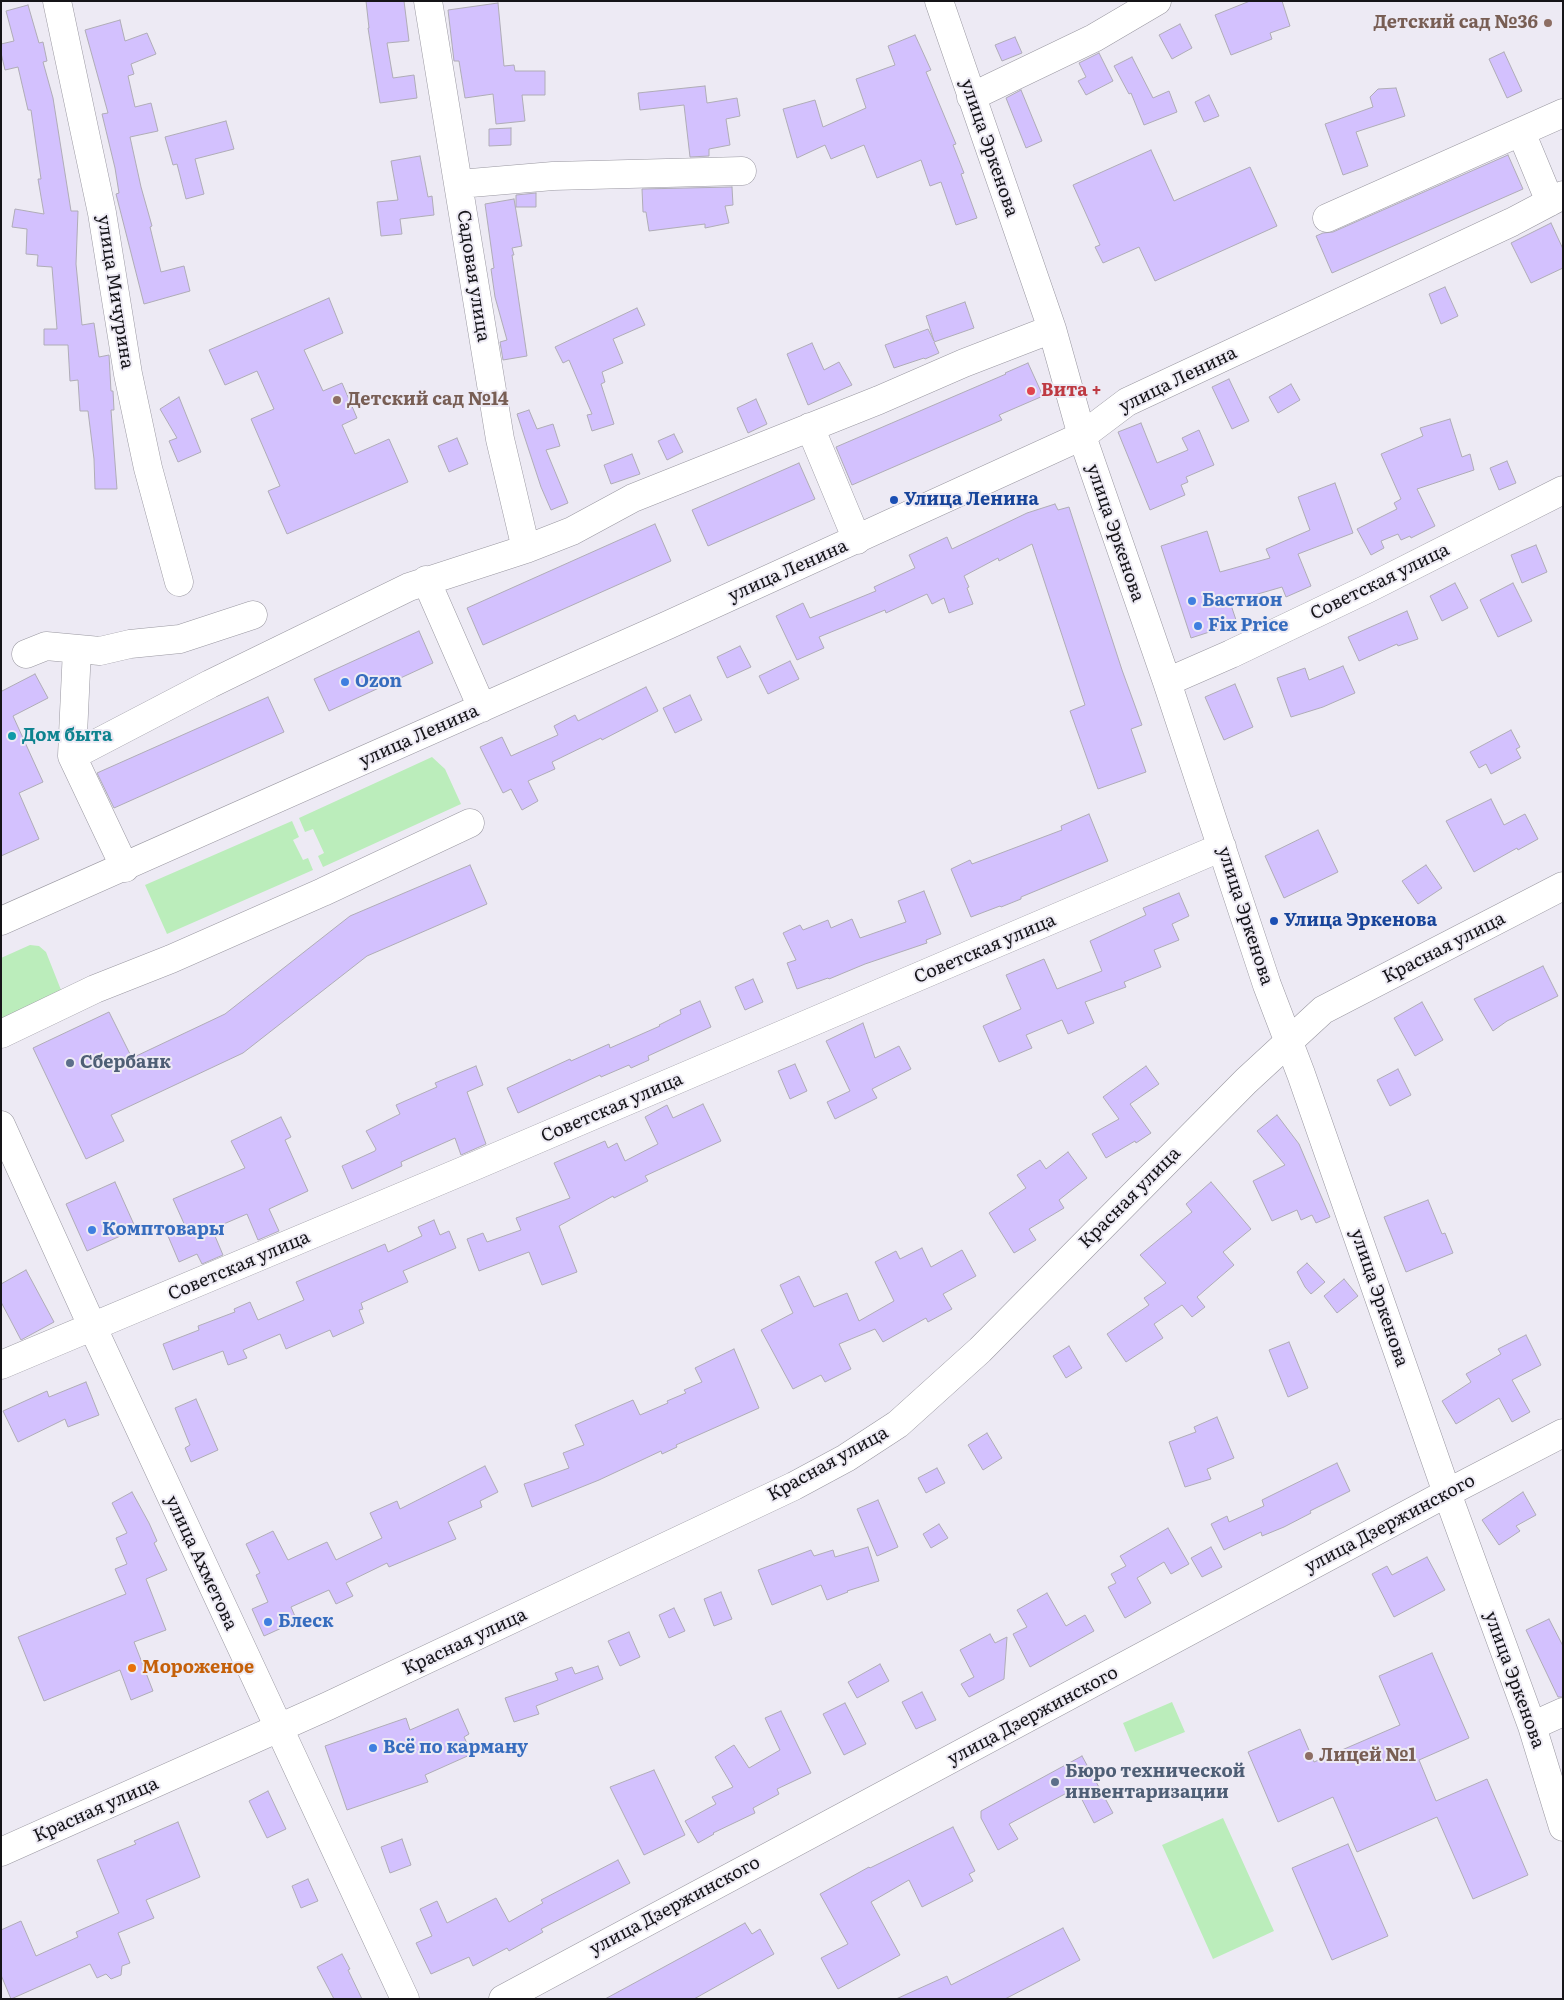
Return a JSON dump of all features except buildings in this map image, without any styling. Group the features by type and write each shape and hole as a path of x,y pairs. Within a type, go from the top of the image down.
{"street":[{"name":"улица Мичурина","path":"57,1 102,213 130,384 148,468 179,582"},
{"name":"Садовая улица","path":"428,1 500,439 526,549"},
{"name":"улица Эркенова","path":"939,1 1052,329 1082,436 1167,682 1267,985 1290,1042 1447,1493 1532,1726 1563,1827"},
{"path":"971,97 1094,38 1157,1"},
{"path":"1327,218 1563,113"},
{"path":"1521,132 1556,199"},
{"path":"459,184 553,176 742,171"},
{"name":"улица Ленина","path":"1,921 125,868 857,540 1082,436 1127,402 1512,222 1556,199"},
{"path":"72,756 210,684 426,580 526,549 572,531 633,498 879,400 964,362 1052,329"},
{"path":"810,427 857,540"},
{"name":"Советская улица","path":"1167,682 1231,654 1367,589 1563,490"},
{"path":"426,580 482,708"},
{"path":"26,654 46,646 100,650 130,644 180,639 253,614"},
{"path":"77,649 72,756 125,868"},
{"path":"1,1034 95,989 171,959 323,892 470,823"},
{"name":"Советская улица","path":"1,1365 93,1328 1222,847"},
{"name":"Красная улица","path":"1,1852 278,1729 794,1486 871,1443 898,1424 980,1350 1246,1081 1323,1010 1563,886"},
{"name":"улица Ахметова","path":"1,1125 278,1729 405,1999"},
{"name":"улица Дзержинского","path":"503,1999 1447,1493 1563,1433"},
{"path":"1532,1726 1563,1712"}],"green space":[{"path":"432,757 445,769 461,804 323,867 318,856 324,853 313,829 305,832 299,818"},
{"path":"292,821 299,837 293,840 303,860 308,858 313,870 167,934 145,885"},
{"path":"30,945 39,946 46,952 61,990 1,1019 1,958"},
{"path":"1172,1702 1185,1732 1135,1752 1123,1723"},
{"path":"1223,1818 1274,1931 1213,1959 1162,1845"}],"place":[{"name":"Детский сад №36","path":"1548,23"},
{"name":"Вита +","path":"1031,391"},
{"name":"Детский сад №14","path":"337,400"},
{"name":"Улица Ленина","path":"894,500"},
{"name":"Бастион","path":"1192,601"},
{"name":"Fix Price","path":"1198,626"},
{"name":"Ozon","path":"345,682"},
{"name":"Дом быта","path":"12,736"},
{"name":"Улица Эркенова","path":"1274,921"},
{"name":"Сбербанк","path":"70,1063"},
{"name":"Комптовары","path":"92,1230"},
{"name":"Блеск","path":"268,1622"},
{"name":"Мороженое","path":"132,1668"},
{"name":"Всё по карману","path":"373,1748"},
{"name":"Лицей №1","path":"1309,1756"},
{"name":"Бюро технической инвентаризации","path":"1055,1782"}]}
